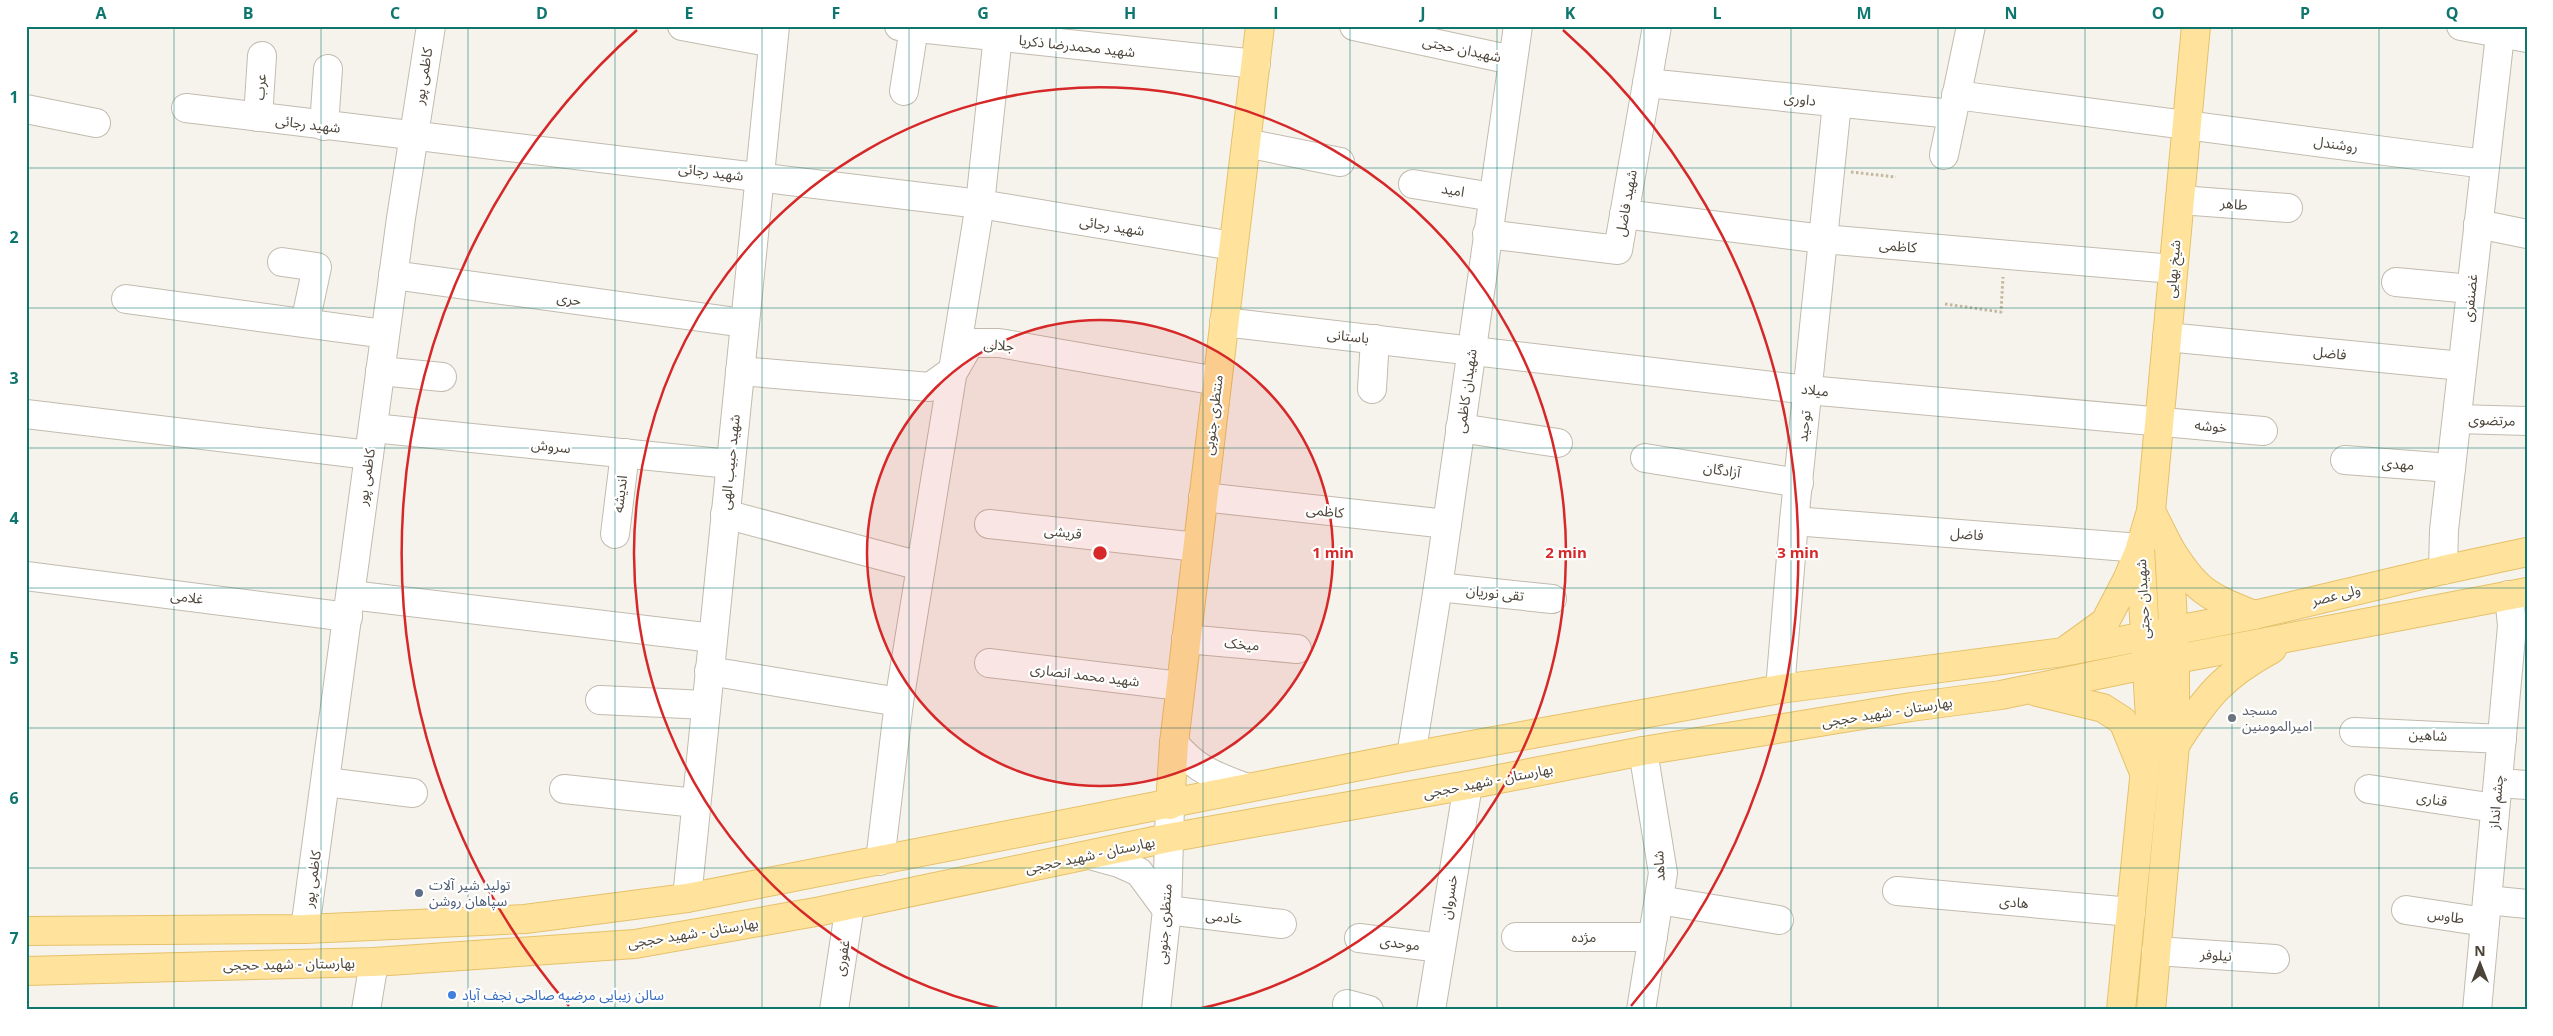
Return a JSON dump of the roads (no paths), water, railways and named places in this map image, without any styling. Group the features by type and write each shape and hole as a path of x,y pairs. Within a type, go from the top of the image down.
{"main road":[{"name":"منتظری جنوبی","path":"1170,805 1180,686 1260,26"},
{"name":"شیخ بهایی","path":"2151,511 2196,26"},
{"name":"شهیدان حجتی","path":"2151,511 2169,547 2175,660 2175,745 2151,1010"},
{"name":"شهیدان حجتی","path":"2121,1010 2146,777 2150,719 2140,548 2151,511"},
{"path":"2169,547 2196,586 2219,601 2254,616"},
{"path":"2063,652 2105,622 2127,580 2140,548"},
{"name":"ولی عصر","path":"2145,636 2254,616 2443,570 2527,552"},
{"path":"2146,664 2175,660 2518,593"},
{"path":"26,931 305,929 526,919 687,898 1170,805 1411,756 1780,689 2063,652 2145,636"},
{"path":"2175,745 2210,694 2233,672 2290,638"},
{"name":"بهارستان - شهید حججی","path":"26,970 374,962 635,944 850,905 1168,838 1468,785 1643,751 1911,707 2001,695 2146,664"},
{"path":"2001,695 2038,692 2103,708 2123,721 2146,777"}],"street":[{"name":"کاظمی پور","path":"305,929 393,275 431,26"},
{"path":"682,26 774,34"},
{"name":"شهیدان حجتی","path":"1354,26 1512,60"},
{"name":"شهیدان کاظمی","path":"1411,756 1438,587 1518,26"},
{"name":"شهید فاضل","path":"1488,234 1618,250 1657,26"},
{"path":"1944,155 1971,26"},
{"path":"2461,26 2501,29 2527,38"},
{"path":"904,91 906,27"},
{"name":"شهید محمدرضا ذکریا","path":"906,27 999,32 1256,64"},
{"name":"غضنفری","path":"2443,570 2444,530 2501,29"},
{"path":"880,861 899,702 920,566 955,369 980,204 999,32"},
{"name":"شهید حبیب الهی","path":"687,898 774,34"},
{"name":"عرب","path":"258,117 262,56"},
{"path":"324,126 328,69"},
{"name":"داوری","path":"1647,83 1837,103 1954,105 2187,125"},
{"name":"توحید","path":"1780,689 1794,521 1837,103"},
{"name":"شهید رجائی","path":"186,108 980,204 1234,246"},
{"path":"26,109 96,123"},
{"name":"روشندل","path":"2187,125 2485,164"},
{"path":"1246,143 1340,162"},
{"name":"امید","path":"1414,184 1493,197"},
{"name":"طاهر","path":"2180,200 2288,208"},
{"name":"کاظمی","path":"1624,214 1824,239 2173,270"},
{"path":"2478,224 2527,234"},
{"path":"282,262 316,267 305,323"},
{"name":"حری","path":"393,275 744,323"},
{"path":"2396,282 2471,289"},
{"path":"126,299 385,334"},
{"name":"باستانی","path":"1224,322 1471,350"},
{"name":"فاضل","path":"2167,337 2462,366"},
{"path":"1372,389 1375,339"},
{"name":"جلالی","path":"740,370 930,387 955,369 970,343 999,343 1217,381"},
{"name":"میلاد","path":"1471,350 1808,390 2159,422"},
{"path":"380,371 442,377"},
{"path":"26,414 369,455"},
{"name":"مرتضوی","path":"2457,419 2527,421"},
{"name":"خوشه","path":"2159,422 2264,431"},
{"name":"سروش","path":"373,428 730,464"},
{"path":"1460,428 1558,443"},
{"name":"اندیشه","path":"614,534 625,454"},
{"name":"آزادگان","path":"1644,458 1799,483"},
{"name":"مهدی","path":"2345,460 2451,468"},
{"name":"کاظمی","path":"1203,497 1447,524"},
{"path":"725,514 920,566"},
{"name":"فاضل","path":"1794,521 2140,548"},
{"name":"قریشی","path":"989,524 1197,547"},
{"name":"غلامی","path":"26,576 713,638"},
{"name":"تقی نوریان","path":"1438,587 1552,599"},
{"name":"چشم انداز","path":"2478,1010 2512,626 2518,593"},
{"name":"میخک","path":"1186,639 1297,649"},
{"name":"شهید محمد انصاری","path":"989,663 1180,686"},
{"path":"709,671 899,702"},
{"path":"600,700 706,705"},
{"name":"شاهین","path":"2354,732 2502,739"},
{"path":"1174,743 1188,760 1206,772 1247,788"},
{"name":"شاهد","path":"1641,1010 1663,873 1643,751"},
{"path":"326,782 413,793"},
{"name":"خسروان","path":"1431,1010 1468,785"},
{"name":"قناری","path":"2370,790 2496,796 2527,786"},
{"path":"564,790 696,803"},
{"name":"منتظری جنوبی","path":"1156,1010 1166,910 1170,805"},
{"path":"1090,855 1119,863 1139,872 1166,910"},
{"name":"هادی","path":"1898,891 2131,912"},
{"path":"1659,900 1779,920"},
{"name":"طاوس","path":"2406,910 2486,911 2527,904"},
{"name":"غفوری","path":"834,1010 850,905"},
{"name":"خادمی","path":"1166,910 1282,924"},
{"name":"مژده","path":"1516,937 1653,937"},
{"name":"موحدی","path":"1359,938 1441,948"},
{"name":"نیلوفر","path":"2156,951 2275,959"},
{"path":"366,1010 374,962"}],"place":[{"name":"مسجد امیرالمومنین","path":"2232,718"},
{"name":"تولید شیر آلات سپاهان روشن","path":"419,893"},
{"name":"سالن زیبایی مرضیه صالحی نجف آباد","path":"452,995"}]}
